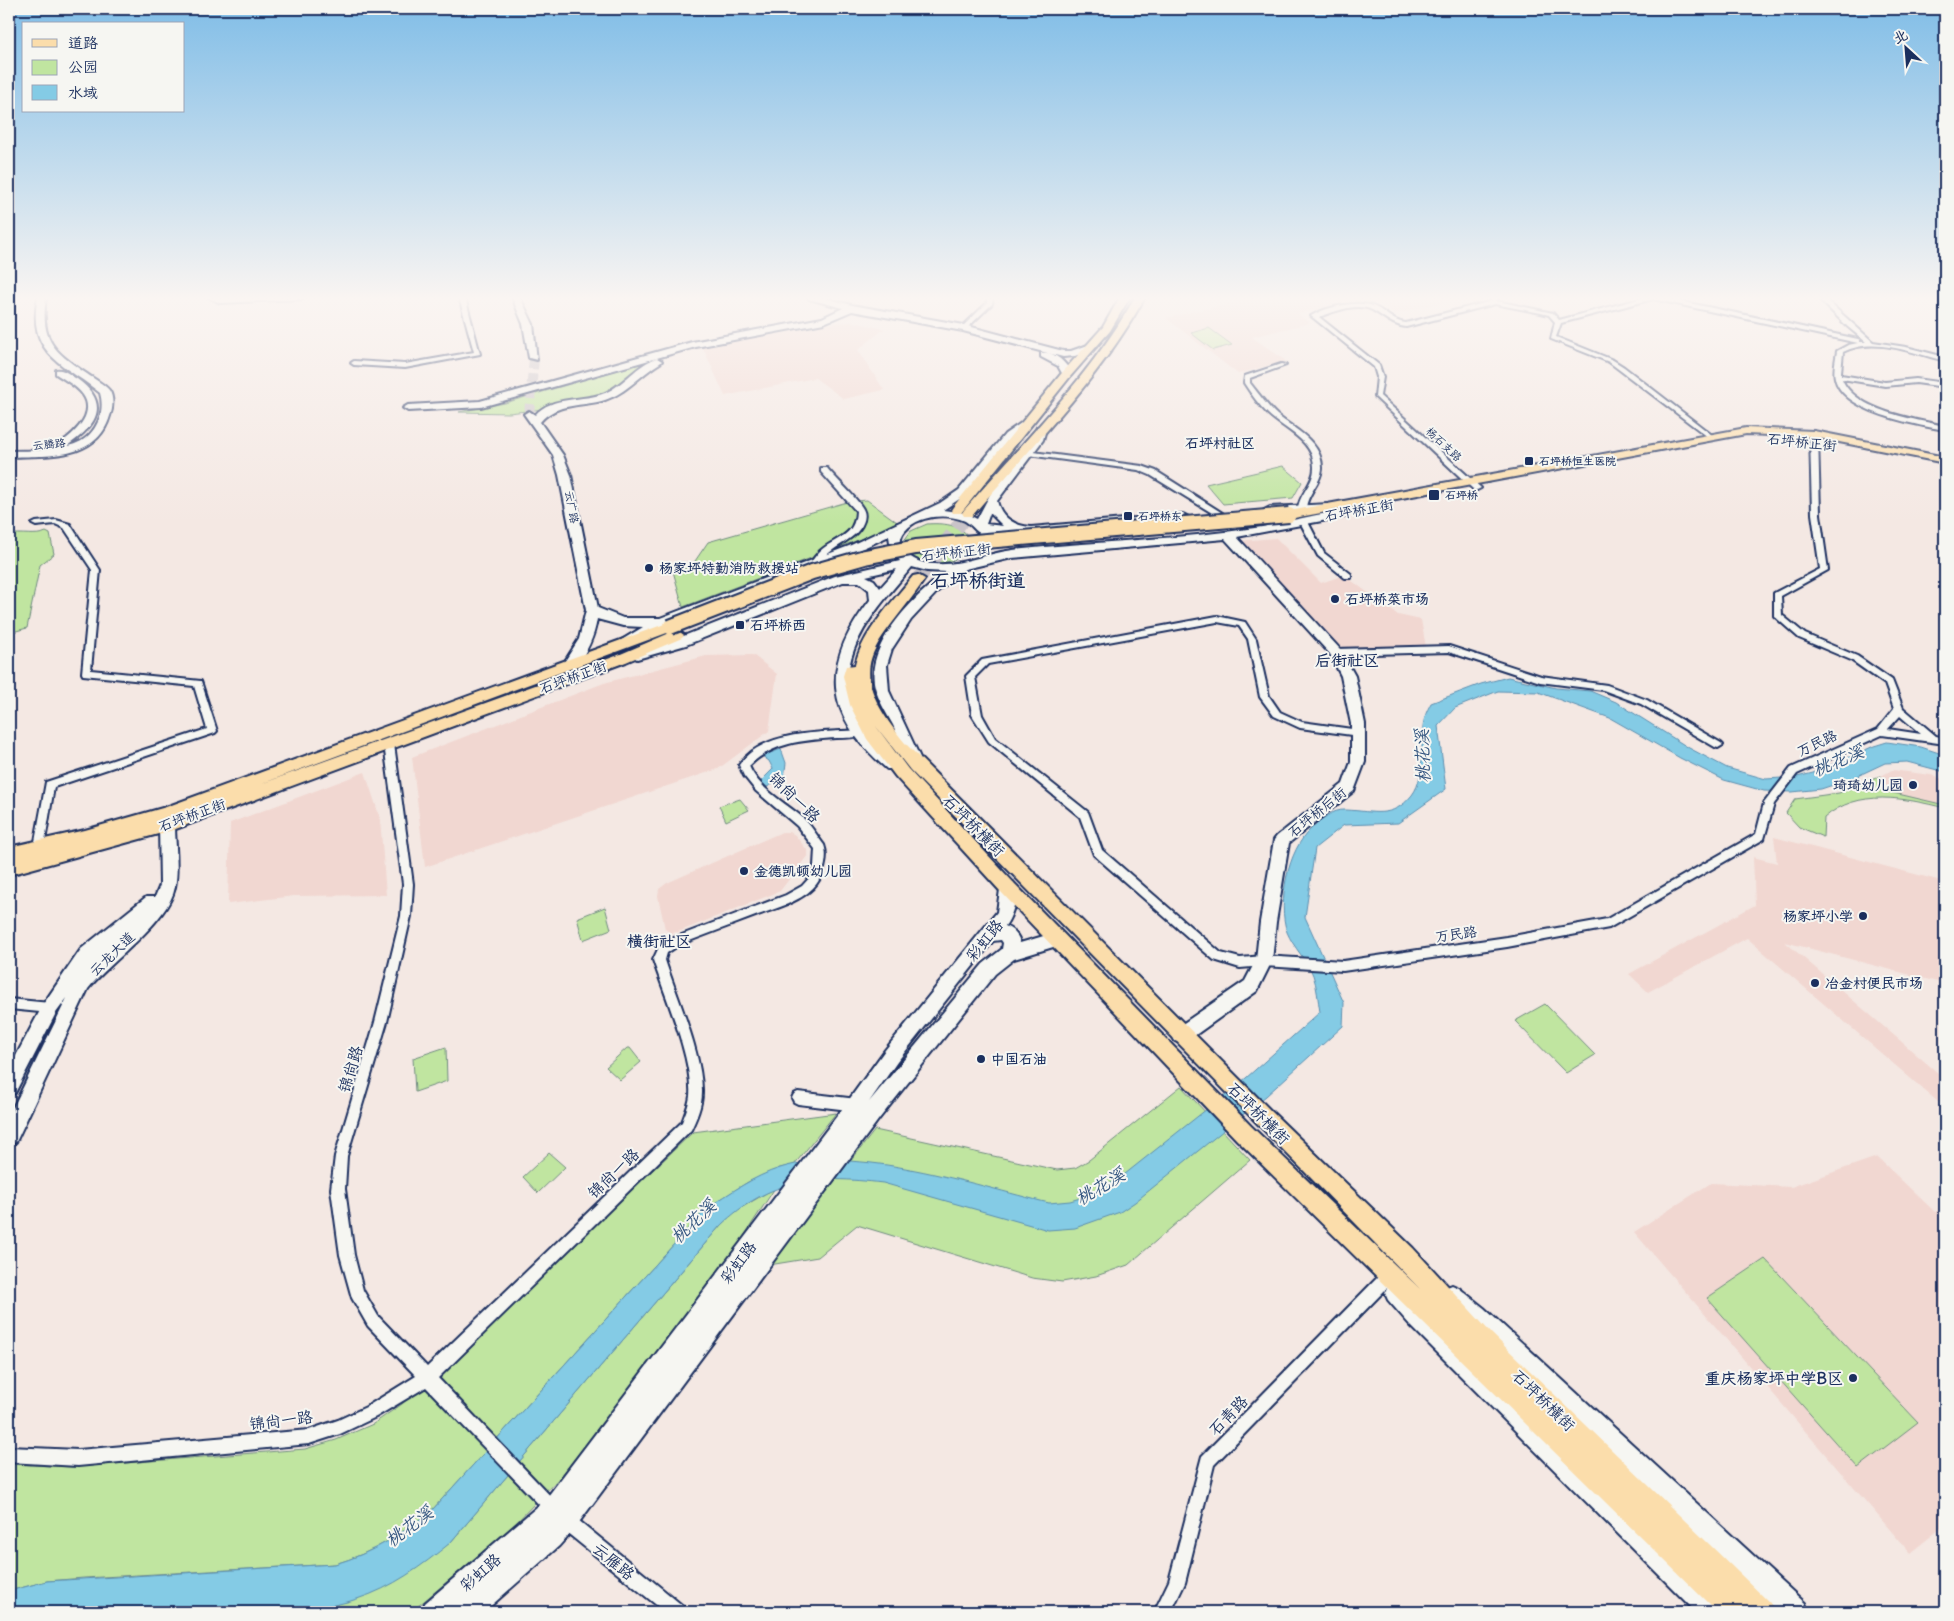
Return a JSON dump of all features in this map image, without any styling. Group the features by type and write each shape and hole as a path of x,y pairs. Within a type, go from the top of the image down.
{"main road":[{"path":"1066,373 962,512 1088,373"},
{"name":"石坪桥正街","path":"9,868 162,826 389,744 617,653 671,628 835,574 911,556 1295,519 1710,436 1746,431 1770,430 1945,460"},
{"name":"石坪桥正街","path":"1473,484 1737,440 1778,437 1814,437 1945,467"},
{"name":"石坪桥横街","path":"912,573 869,628 856,650 850,676 857,705 872,735 1181,1035 1405,1256 1484,1342 1761,1612"},
{"name":"石坪桥正街","path":"9,854 169,812 570,664 617,653"},
{"name":"石坪桥横街","path":"909,769 1007,887 1204,1094 1736,1612"}],"street":[{"path":"54,450 83,429 88,422 92,404 86,392 60,373"},
{"path":"79,373 99,387 108,398 105,419 86,443"},
{"path":"408,408 456,408 481,404 593,373"},
{"name":"云广路","path":"590,632 592,610 566,475 558,455 532,418 557,405 608,395 637,373"},
{"path":"1255,373 1247,377 1246,383 1268,411 1301,435 1316,454 1318,471 1302,499 1302,508"},
{"name":"杨石支路","path":"1379,373 1380,378 1377,396 1473,484"},
{"path":"1628,373 1710,436"},
{"path":"1838,373 1846,394 1902,419 1945,428"},
{"path":"1838,376 1884,384 1916,381 1945,385"},
{"path":"592,610 608,620 645,623 671,628 904,525 944,505 962,492 1009,436 1030,420"},
{"path":"909,769 899,723 887,702 880,678 886,649 923,597 963,564 979,556 984,550 986,538 980,526 982,516 991,501 1038,440 1042,424"},
{"path":"1814,437 1816,514 1824,570 1777,595 1778,616 1802,636 1854,658 1889,682 1899,710 1933,739"},
{"name":"云腾路","path":"9,448 86,443"},
{"name":"云腾路","path":"9,454 54,450 86,443"},
{"path":"1028,452 1139,468 1153,473 1220,514"},
{"path":"814,564 822,553 853,533 861,518 860,512 824,470"},
{"path":"991,501 993,512 999,519 1009,525 1031,530"},
{"path":"920,517 948,513 967,518 980,526 994,529 1031,530 1302,508 1340,510"},
{"path":"839,579 912,573 1006,555 1228,535 1295,519 1321,554 1348,576"},
{"path":"36,524 56,522 67,526 96,570 86,673 198,684 212,731 49,785 39,847"},
{"path":"904,525 895,536 894,542 912,573"},
{"name":"石坪桥后街","path":"1181,1035 1250,986 1267,961 1268,922 1282,840 1349,787 1358,762 1358,733 1348,676 1335,652 1228,535"},
{"path":"909,769 867,743 845,709 841,690 841,662 851,636 876,600 912,573"},
{"path":"617,653 681,642 839,579 854,577 867,580 876,590 876,600"},
{"name":"万民路","path":"1358,733 1300,725 1277,714 1265,697 1252,640 1242,624 1217,619 985,662 970,676 977,715 992,740 1084,815 1098,852 1218,958 1240,963 1267,961 1343,966 1507,942 1609,923 1760,836 1769,803 1794,771 1881,731 1899,710"},
{"path":"570,664 580,652 590,632 602,632 609,625 608,620"},
{"path":"1335,652 1449,649 1540,679 1604,687 1644,702 1718,746"},
{"path":"1881,731 1945,742"},
{"name":"锦尚一路","path":"9,1455 78,1458 308,1437 340,1428 371,1412 427,1378 687,1126 694,1108 696,1090 684,1038 659,960 663,950 675,942 790,898 806,890 817,877 820,848 799,820 786,813 747,775 744,765 752,755 769,745 788,740 861,733"},
{"name":"锦尚路","path":"389,744 408,884 406,916 381,1022 341,1156 338,1189 347,1255 357,1293 373,1321 560,1515"},
{"name":"云龙大道","path":"9,1088 50,1008 87,954 150,905 160,889 162,826"},
{"name":"云龙大道","path":"9,1136 82,984 96,967 145,922 165,896 168,885 162,826"},
{"name":"彩虹路","path":"434,1612 560,1515 780,1222 859,1111 891,1056 1005,914 1007,887"},
{"path":"989,934 1005,933 1012,941 1009,953"},
{"name":"彩虹路","path":"859,1111 912,1065 989,969 1009,953 1057,939"},
{"path":"9,1004 50,1008"},
{"path":"891,1056 894,1064 898,1067 912,1065"},
{"path":"798,1098 859,1111"},
{"path":"1354,1240 1384,1281 1417,1318 1713,1612"},
{"path":"1405,1256 1477,1316 1796,1612"},
{"name":"石青路","path":"1162,1612 1177,1583 1207,1461 1384,1281"},
{"name":"彩虹路","path":"466,1612 551,1538 560,1515"},
{"name":"云雁路","path":"560,1515 677,1612"}],"shaded area":[{"path":"714,373 873,373 884,390 844,399 815,378 725,396"},
{"name":"石坪桥菜市场","path":"1276,538 1321,583 1344,575 1398,615 1421,620 1426,647 1339,648 1239,541"},
{"path":"753,655 777,674 769,731 718,769 425,867 412,757 604,683 706,656"},
{"name":"琦琦幼儿园","path":"1892,770 1931,775 1945,780 1945,805 1881,790 1881,776"},
{"path":"365,772 380,818 386,895 294,896 228,904 230,823"},
{"name":"金德凯顿幼儿园","path":"782,832 790,832 795,835 807,850 808,855 780,891 678,932 670,933 665,929 658,896 659,889 667,883"},
{"path":"1774,837 1945,882 1945,984 1785,942 1945,1079 1945,1108 1747,938 1648,992 1629,974 1755,905 1753,857 1777,863"},
{"name":"重庆杨家坪中学B区","path":"1877,1157 1935,1212 1945,1206 1945,1525 1910,1553 1634,1232 1711,1183 1791,1187"}],"green space":[{"path":"609,373 636,373 606,393 543,409 509,413 459,412 505,403"},
{"path":"1283,466 1302,482 1293,498 1223,504 1206,484"},
{"path":"867,500 897,522 874,534 683,607 673,571 691,567 708,542 847,502"},
{"path":"927,524 945,524 960,529 969,537 969,549 953,560 942,563 931,564 911,558 905,551 903,542 911,531"},
{"path":"46,532 50,534 54,554 40,565 27,628 9,633 9,535"},
{"path":"1881,776 1881,790 1945,805 1945,808 1898,799 1882,798 1852,802 1824,818 1823,837 1799,827 1786,813 1795,799 1839,793"},
{"path":"740,799 749,810 726,821 719,806"},
{"path":"605,907 611,929 583,940 577,918"},
{"path":"1545,1004 1595,1055 1566,1073 1515,1021"},
{"path":"446,1047 447,1081 415,1092 413,1058"},
{"path":"627,1048 630,1048 641,1062 620,1080 606,1067"},
{"path":"1181,1086 1250,1160 1128,1265 1096,1276 1062,1282 1032,1278 857,1225 818,1257 769,1265 875,1130 1057,1170 1075,1168 1089,1160"},
{"path":"836,1113 794,1165 780,1168 748,1182 707,1208 433,1509 387,1542 349,1560 335,1564 47,1581 9,1591 9,1464 74,1467 305,1449 336,1440 373,1424 402,1404 456,1357 693,1132"},
{"path":"549,1153 565,1167 538,1193 523,1177"},
{"path":"775,1188 731,1256 563,1474 512,1527 411,1612 250,1612 327,1607 450,1543 720,1226 734,1212"},
{"path":"1765,1259 1918,1422 1858,1468 1707,1298"}],"water":[{"name":"桃花溪","path":"1508,677 1556,688 1590,691 1616,702 1689,748 1727,768 1766,779 1797,777 1813,773 1887,742 1921,747 1945,755 1945,772 1907,762 1885,763 1851,779 1821,789 1792,792 1764,791 1724,780 1680,758 1610,718 1538,692 1498,691 1455,708 1438,726 1446,789 1398,823 1344,825 1315,848 1305,917 1344,1003 1343,1026 1266,1096 1135,1202 1120,1212 1075,1228 1048,1230 883,1183 815,1180 776,1189 757,1198 720,1226 450,1543 429,1560 394,1583 357,1599 338,1604 278,1612 9,1612 9,1591 47,1581 335,1564 349,1560 387,1542 433,1509 707,1208 742,1185 770,1171 810,1162 843,1161 878,1164 950,1178 1049,1203 1070,1201 1087,1196 1120,1178 1246,1078 1320,1012 1313,975 1290,938 1284,920 1283,906 1287,877 1296,849 1303,838 1323,819 1336,811 1382,812 1390,811 1405,803 1412,795 1420,777 1423,725 1431,703 1481,684"},
{"path":"781,749 786,763 784,778 767,787 761,781 773,769 769,761 762,756"}],"tunnel":[{"path":"529,414 533,373"},
{"path":"918,579 968,513"}],"place":[{"name":"石坪桥恒生医院","path":"1529,461"},
{"name":"石坪桥","path":"1434,495"},
{"name":"石坪桥东","path":"1128,516"},
{"name":"杨家坪特勤消防救援站","path":"649,568"},
{"name":"石坪桥菜市场","path":"1335,599"},
{"name":"石坪桥西","path":"740,625"},
{"name":"琦琦幼儿园","path":"1913,785"},
{"name":"金德凯顿幼儿园","path":"744,871"},
{"name":"杨家坪小学","path":"1863,916"},
{"name":"冶金村便民市场","path":"1815,983"},
{"name":"中国石油","path":"981,1059"},
{"name":"重庆杨家坪中学B区","path":"1853,1378"}],"district":[{"name":"石坪村社区","path":"1220,443"},
{"name":"石坪桥街道","path":"978,580"},
{"name":"后街社区","path":"1347,660"},
{"name":"横街社区","path":"659,941"}]}
